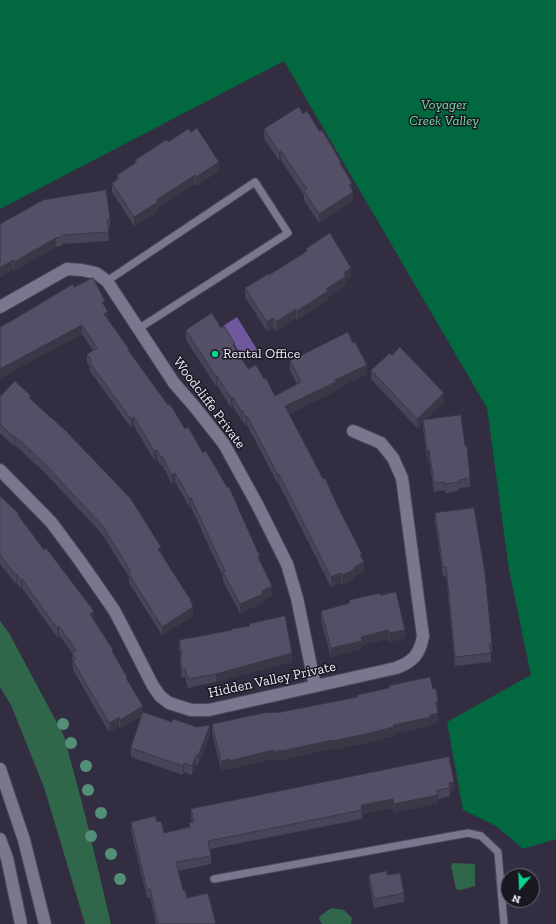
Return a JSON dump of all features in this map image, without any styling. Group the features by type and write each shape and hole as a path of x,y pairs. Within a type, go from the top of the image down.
{"street":[{"name":"Woodcliffe Private","path":"0,307 67,269 96,273 107,281 174,383 224,444 258,506 287,564 297,598 315,686"},
{"name":"Hidden Valley Private","path":"0,470 50,522 80,561 121,622 153,686 160,696 169,703 191,710 209,710 396,668 405,665 414,658 421,648 423,636 402,478 393,458 381,443 353,431"},
{"path":"0,769 24,840 45,924"},
{"path":"0,839 7,858 21,924"}],"lane":[{"path":"107,281 255,182 280,220 288,233 138,329"},
{"path":"214,879 468,833 481,836 498,852 504,924"}],"green space":[{"name":"Voyager Creek Valley","path":"0,0 556,0 556,839 523,849 496,826 463,810 447,722 531,675 509,570 487,408 284,61 0,209"},
{"path":"0,621 9,633 64,736 86,818 111,924 85,924 44,787 11,705 0,687"},
{"path":"453,863 475,864 475,886 461,890 456,889 451,866"},
{"path":"331,908 344,910 352,918 351,924 322,924 319,919 320,916"}],"shaded area":[{"path":"237,317 258,351 244,360 223,326"}],"building":[{"path":"299,107 303,114 307,111 320,132 322,130 352,183 349,185 353,192 319,214 304,191 307,189 281,151 279,152 264,129"},
{"path":"197,128 219,162 196,177 195,175 156,200 158,202 134,217 112,183 119,178 117,175 137,162 135,160 166,140 168,142 188,129 191,132"},
{"path":"106,190 110,219 107,220 109,232 62,235 62,237 56,238 14,262 13,260 0,268 0,224 43,200"},
{"path":"330,233 351,268 344,273 346,276 326,289 328,291 297,311 296,309 276,322 273,318 267,322 245,288 307,251 306,249"},
{"path":"93,278 105,301 102,302 108,312 104,314 168,405 170,404 185,429 188,427 203,453 206,451 227,487 229,487 260,557 258,557 272,586 262,591 263,594 240,604 223,572 225,571 191,498 190,499 175,473 172,475 162,456 161,457 157,450 154,451 134,417 131,419 90,363 92,361 87,354 97,348 82,325 0,369 0,327 73,284 74,287"},
{"path":"212,313 221,328 224,326 235,344 233,345 248,369 256,365 264,379 266,378 275,396 301,382 290,361 348,332 353,343 355,342 367,365 335,380 336,382 285,406 323,479 325,478 362,554 360,555 364,562 354,567 355,569 342,575 341,573 331,577 279,474 278,475 247,416 246,417 242,410 241,411 233,397 231,398 217,376 216,377 186,330"},
{"path":"400,347 444,393 417,419 371,370 390,353 392,355"},
{"path":"15,381 31,396 29,398 65,430 131,499 161,547 158,549 190,599 193,607 162,627 129,574 131,572 102,525 46,465 0,424 0,397"},
{"path":"461,415 465,446 467,446 470,478 459,480 459,482 445,484 445,482 434,483 429,450 427,451 423,420"},
{"path":"0,496 19,514 18,515 44,550 46,548 94,611 90,614 113,650 112,651 127,677 126,678 143,706 120,720 119,717 109,723 73,661 76,659 72,652 76,650 59,626 57,628 22,579 21,580 17,574 16,575 0,555"},
{"path":"474,508 485,573 492,644 489,644 491,653 455,657 446,567 443,567 435,513"},
{"path":"396,592 405,630 389,633 388,630 361,637 362,641 331,648 321,611 350,603 349,600 380,593 380,595"},
{"path":"285,616 292,653 216,674 188,679 185,668 182,669 180,655 182,654 179,640 250,626 249,624"},
{"path":"430,677 433,689 436,688 438,701 436,702 438,713 430,715 431,717 393,725 394,727 333,741 281,751 273,752 273,750 229,761 229,759 221,761 212,724 268,712 276,713 357,697 357,695 389,688 389,686"},
{"path":"143,712 172,722 173,719 197,727 210,725 198,756 196,755 192,766 184,763 183,766 131,748"},
{"path":"449,757 454,782 449,783 450,788 437,790 438,795 394,804 393,799 361,805 362,810 208,841 211,856 176,862 183,890 185,890 187,898 208,893 216,924 158,924 150,889 147,890 131,822 155,816 157,822 161,821 164,833 190,827 189,823 194,822 191,809"},
{"path":"387,871 387,875 400,873 404,893 374,899 369,875"}],"place":[{"name":"Rental Office","path":"215,354"}]}
